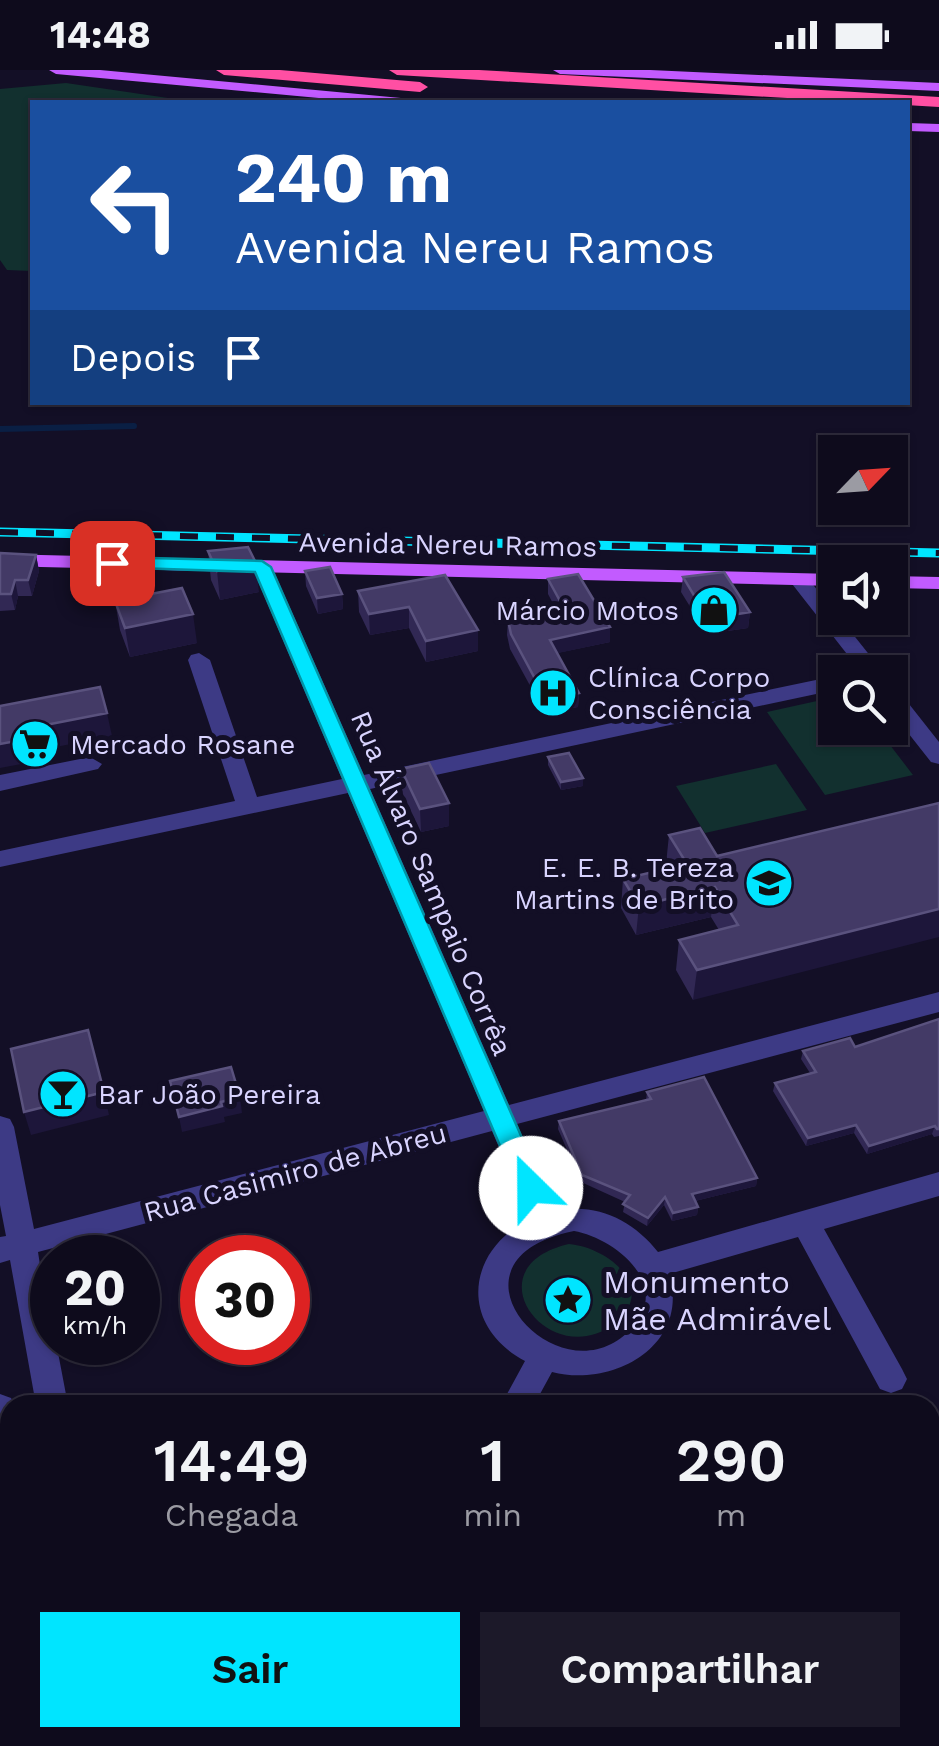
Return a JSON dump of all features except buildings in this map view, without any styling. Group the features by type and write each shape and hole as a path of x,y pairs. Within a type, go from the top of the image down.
{"highway":[{"path":"224,70 361,84 689,100"},
{"path":"397,70 905,100"},
{"path":"910,100 939,102"},
{"path":"910,112 939,114"}],"main road":[{"path":"56,70 379,100"},
{"path":"560,70 939,87"},
{"path":"910,126 939,128"},
{"name":"Avenida Nereu Ramos","path":"0,560 818,580"},
{"path":"908,582 939,583"}],"street":[{"name":"Rua Álvaro Sampaio Corrêa","path":"262,567 546,1222"},
{"path":"799,580 859,655"},
{"path":"199,660 249,807"},
{"path":"0,860 818,687"},
{"path":"908,718 939,757"},
{"path":"0,783 90,764"},
{"name":"Rua Casimiro de Abreu","path":"11,1247 939,1002"},
{"path":"0,1126 11,1247 49,1395"},
{"path":"653,1266 939,1184"},
{"path":"574,1219 606,1225 634,1242 653,1266 659,1289 657,1312 646,1334 627,1350 588,1362 543,1358 522,1345 504,1325 493,1301 493,1277 502,1255 518,1236 546,1222 574,1219"},
{"path":"805,1222 892,1379"},
{"path":"523,1395 543,1358"}],"green space":[{"path":"66,83 181,100 30,100 30,271 7,270 0,260 0,89"},
{"path":"818,701 818,745 890,745 913,775 825,795 767,712"},
{"path":"776,764 807,810 705,833 676,786"},
{"path":"569,1244 600,1253 624,1273 630,1285 626,1311 614,1324 589,1336 565,1335 545,1326 530,1311 522,1292 525,1273 540,1256"}],"waterway":[{"path":"0,429 134,426"}],"railway":[{"path":"0,532 939,553"}],"place":[{"name":"Márcio Motos","path":"714,610"},
{"name":"Clínica Corpo Consciência","path":"553,693"},
{"name":"Mercado Rosane","path":"35,744"},
{"name":"E. E. B. Tereza Martins de Brito","path":"769,883"},
{"name":"Bar João Pereira","path":"63,1094"},
{"name":"Monumento Mãe Admirável","path":"568,1300"}],"route":[{"path":"112,563 262,567 531,1188"}]}
